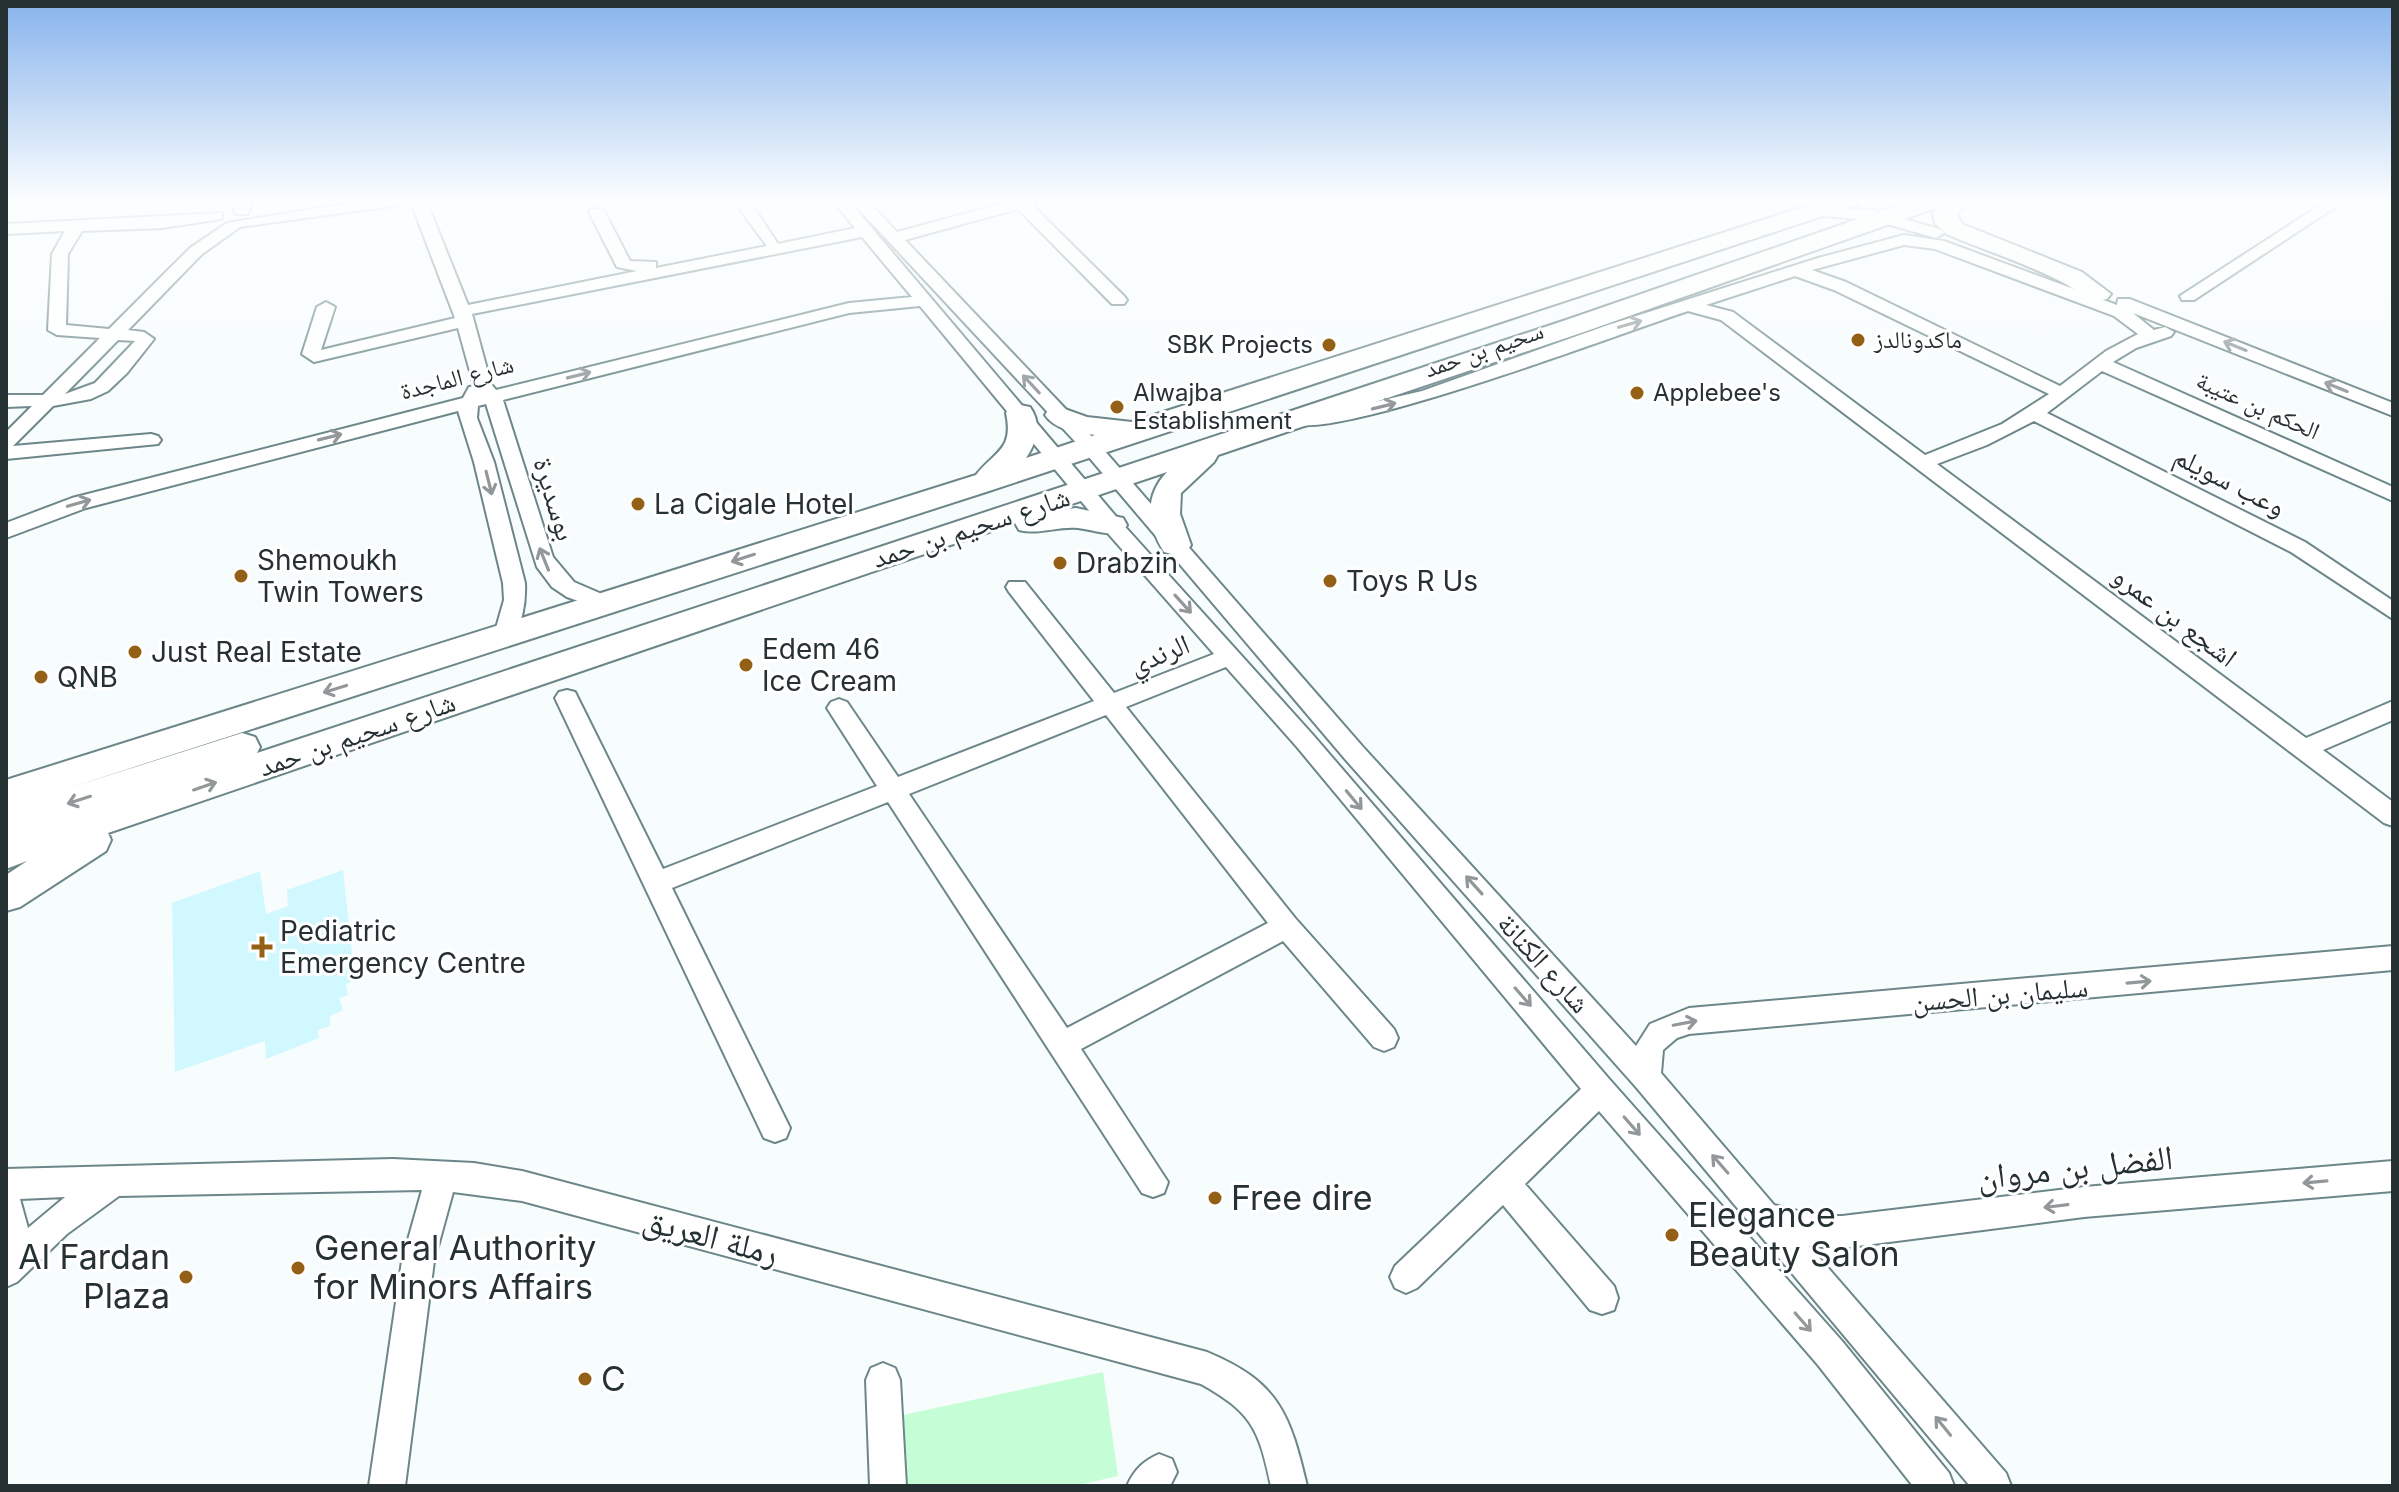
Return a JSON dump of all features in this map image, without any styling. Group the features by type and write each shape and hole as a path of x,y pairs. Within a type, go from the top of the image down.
{"highway":[{"name":"شارع سحيم بن حمد","path":"1103,461 1143,428 1638,270"},
{"path":"454,700 480,675 519,657 1070,473 1086,461 1103,461 1641,285 1673,270"},
{"name":"شارع سحيم بن حمد","path":"6,853 957,531 1070,473 1103,461 1221,443 1575,326 1733,270"},
{"path":"1756,285 1761,270"},
{"path":"2055,270 2073,277 2098,294"},
{"path":"978,484 1003,467 1020,447 1024,429 1020,413"},
{"path":"1059,415 1093,427 1143,428"},
{"path":"1175,545 1164,518 1162,505 1165,492 1175,477 1221,443"},
{"name":"شارع سحيم بن حمد","path":"6,794 978,484 1070,473"},
{"path":"957,531 985,530 1061,518 1112,525"},
{"path":"6,823 298,728 412,681 491,640"},
{"path":"6,773 103,762"},
{"path":"6,895 84,846 131,811"}],"street":[{"path":"6,401 81,396 98,390 145,339 57,330 59,270"},
{"path":"6,443 178,270"},
{"name":"بوسديرة","path":"446,270 509,444 550,574 573,593 603,603"},
{"path":"326,307 311,354 314,357 464,316 674,270"},
{"name":"شارع الكنانة","path":"899,270 1112,525 1305,741 1600,1090 1830,1353 1936,1486"},
{"name":"شارع الكنانة","path":"924,270 1103,461 1354,753 1646,1078 1993,1486"},
{"path":"1089,270 1118,300"},
{"name":"سحيم بن حمد","path":"1279,422 1336,417 1428,395 1614,329 1802,270"},
{"path":"1830,270 1840,286"},
{"name":"سحيم بن حمد","path":"2004,270 2120,312 2138,323 2149,335"},
{"path":"2031,270 2191,328 2393,410"},
{"path":"2188,296 2229,270"},
{"path":"1798,271 1840,286 2063,394"},
{"path":"1722,295 1722,307 1727,316"},
{"name":"شارع الماجدة","path":"6,531 79,503 470,402 487,390 849,308 927,301"},
{"name":"اشجع بن عمرو","path":"1691,306 1727,316 2393,816"},
{"path":"1922,462 1979,441 2034,414 2102,364 2149,335 2191,328"},
{"name":"الحكم بن عتيبة","path":"2102,364 2393,495"},
{"name":"بوسديرة","path":"470,402 468,418 514,583 515,600 491,640"},
{"name":"وعب سويلم","path":"2034,414 2298,547 2393,611"},
{"path":"6,453 151,440"},
{"path":"478,447 492,441 509,444"},
{"path":"500,525 511,525 530,516"},
{"path":"1017,587 1286,926 1384,1038"},
{"name":"الرندي","path":"656,883 1230,657"},
{"path":"567,698 775,1128"},
{"path":"839,708 1153,1182"},
{"path":"2305,748 2393,710"},
{"path":"1305,741 1333,743 1354,753"},
{"path":"1062,1045 1286,926"},
{"name":"سليمان بن الحسن","path":"1646,1078 1646,1057 1653,1039 1668,1026 1689,1021 2393,958"},
{"path":"1406,1277 1600,1090"},
{"name":"رملة العريق","path":"6,1184 393,1174 442,1176 522,1186 1207,1369 1245,1390 1277,1432 1289,1486"},
{"path":"387,1486 418,1261 442,1176"},
{"name":"الفضل بن مروان","path":"1767,1218 1817,1232 1842,1232 2084,1202 2393,1176"},
{"path":"6,1271 56,1223 115,1180"},
{"path":"1504,1183 1602,1298"},
{"path":"6,1202 12,1218 12,1236 6,1264"},
{"path":"883,1380 888,1486"}],"shaded area":[{"name":"Pediatric Emergency Centre","path":"343,870 355,980 346,984 348,995 339,998 343,1010 330,1016 330,1026 318,1030 319,1038 266,1059 265,1041 175,1072 172,903 260,871 266,914 288,906 287,890"}],"green space":[{"path":"1103,1372 1118,1476 1074,1486 906,1486 903,1415"}],"place":[{"name":"ماكدونالدز","path":"1858,340"},
{"name":"SBK Projects","path":"1329,345"},
{"name":"Applebee's","path":"1637,393"},
{"name":"Alwajba Establishment","path":"1117,407"},
{"name":"La Cigale Hotel","path":"638,504"},
{"name":"Drabzin","path":"1060,563"},
{"name":"Shemoukh Twin Towers","path":"241,576"},
{"name":"Toys R Us","path":"1330,581"},
{"name":"Just Real Estate","path":"135,652"},
{"name":"Edem 46 Ice Cream","path":"746,665"},
{"name":"QNB","path":"41,677"},
{"name":"Pediatric Emergency Centre","path":"262,947"},
{"name":"Free dire","path":"1215,1198"},
{"name":"Elegance Beauty Salon","path":"1672,1235"},
{"name":"General Authority for Minors Affairs","path":"298,1268"},
{"name":"Al Fardan Plaza","path":"186,1277"},
{"name":"C","path":"585,1379"}]}
